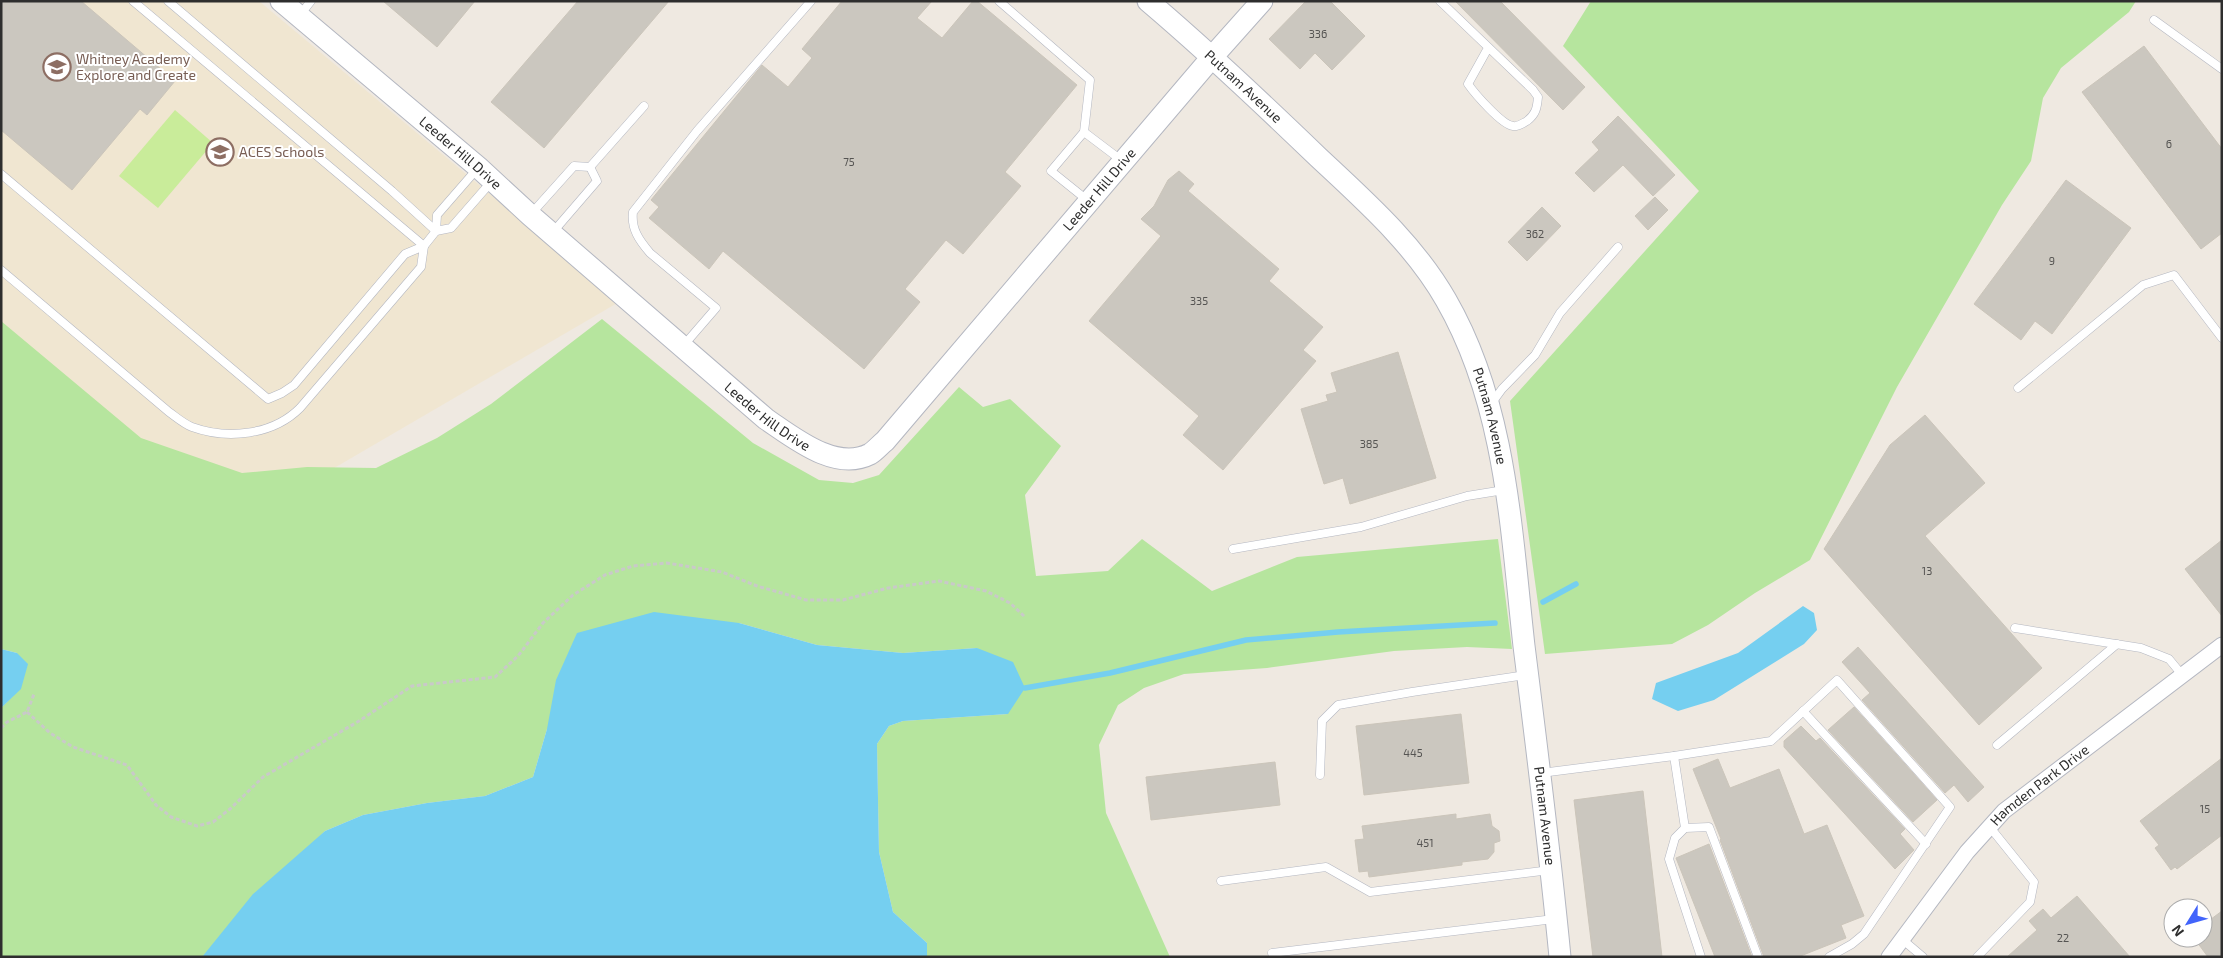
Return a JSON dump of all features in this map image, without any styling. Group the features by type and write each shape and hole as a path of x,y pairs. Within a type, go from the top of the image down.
{"street":[{"name":"Leeder Hill Drive","path":"281,1 305,9 530,216 766,419 798,440 831,456 848,458 869,454 884,441 1262,1"},
{"name":"Putnam Avenue","path":"1148,1 1213,56 1388,224 1419,259 1446,301 1468,348 1489,407 1506,489 1560,957"},
{"name":"Hamden Park Drive","path":"1889,957 1989,826 2004,811 2222,645"}],"lane":[{"path":"133,1 424,246"},
{"path":"168,1 220,48 392,191 436,232"},
{"path":"683,347 716,308 642,243 632,222 633,212 716,110 811,1"},
{"path":"999,1 1090,80 1084,132 1051,171 1088,202"},
{"path":"1440,1 1488,48 1538,98 1537,110 1531,118 1522,124 1514,127 1506,124 1468,84 1488,48"},
{"path":"2154,20 2222,69"},
{"path":"590,167 644,106"},
{"path":"1084,132 1122,162"},
{"path":"530,216 574,166 590,167"},
{"path":"552,234 597,181 590,167"},
{"path":"1,174 268,399 294,385 405,254 424,246 436,232 451,228 485,174"},
{"path":"436,232 437,215 485,174"},
{"path":"1,270 169,412 190,427 243,434 273,427 290,419 421,267 424,246"},
{"path":"1489,407 1502,390 1535,355 1560,313 1618,247"},
{"path":"2018,388 2143,285 2174,275 2222,338"},
{"path":"1233,548 1360,527 1466,496 1506,489"},
{"path":"2014,628 2141,648 2169,658 2182,676"},
{"path":"1998,744 2116,644"},
{"path":"1320,775 1322,721 1338,705 1528,675"},
{"path":"1539,773 1674,756 1771,741 1837,680 1950,807 1864,934 1852,944 1829,957"},
{"path":"1803,711 1926,844"},
{"path":"1674,756 1685,828"},
{"path":"1977,957 2030,902 2034,882 1989,826"},
{"path":"1701,957 1669,859 1675,838 1685,828 1709,827 1758,957"},
{"path":"1221,881 1326,867 1370,892 1551,870"},
{"path":"1273,957 1272,953 1556,919"},
{"path":"1903,940 1923,957"}],"path":[{"path":"27,712 50,733 73,747 127,765 156,805 171,817 197,826 213,822 262,777 295,760 412,686 495,677 518,656 544,624 573,595 604,575 633,566 667,563 722,572 757,586 806,600 843,600 888,588 939,581 986,591 1010,603 1024,616"},
{"path":"1,728 7,722 27,712 34,694"}],"shaded area":[{"name":"ACES Schools","path":"1,1 259,1 619,302 221,534 1,334"}],"green space":[{"path":"1591,1 2136,1 2129,12 2061,68 2043,98 2031,161 2002,205 1897,387 1810,560 1755,593 1708,625 1672,644 1545,654 1510,401 1699,191 1563,46"},
{"path":"175,110 213,143 158,208 119,176"},
{"path":"602,319 753,443 819,480 853,483 879,475 959,387 983,407 1010,399 1061,446 1025,495 1036,576 1108,571 1142,539 1212,591 1297,557 1498,539 1512,649 1467,647 1394,651 1267,668 1184,674 1144,688 1118,705 1099,745 1106,813 1170,957 927,957 927,943 893,912 879,852 877,744 889,726 903,721 1008,714 977,648 903,653 817,645 739,623 547,729 533,777 485,796 427,803 363,815 325,831 202,957 1,957 1,708 20,689 17,653 1,649 1,321 141,438 242,473 307,467 376,468 437,438 491,404"}],"water":[{"path":"1803,606 1814,613 1817,630 1804,644 1714,700 1678,711 1652,699 1656,683 1738,653"},
{"path":"654,612 739,623 817,645 903,653 977,648 1013,662 1025,688 1008,714 903,721 889,726 877,744 879,852 893,912 927,943 927,957 202,957 253,894 325,831 363,815 427,803 485,796 533,777 547,729 556,680 577,633"},
{"path":"1,649 17,653 28,664 21,689 1,708"}],"building":[{"path":"1,1 81,1 175,81 147,115 140,109 72,190 1,130"},
{"path":"383,1 475,1 437,47"},
{"path":"578,1 669,1 544,148 491,102"},
{"path":"842,1 932,1 917,18 942,38 973,1 977,1 1077,85 1005,172 1021,186 963,254 946,240 905,289 920,302 864,369 723,251 709,269 649,218 659,207 651,200 762,65 788,87 812,58 802,49"},
{"path":"1306,1 1330,1 1365,36 1332,70 1315,53 1300,69 1269,39"},
{"path":"1455,1 1500,1 1585,87 1563,110"},
{"path":"2144,46 2222,149 2222,233 2201,249 2082,92"},
{"path":"1618,116 1675,175 1653,196 1623,165 1594,192 1575,173 1599,150 1592,142"},
{"path":"1179,171 1194,184 1188,191 1279,269 1269,281 1323,327 1303,350 1316,361 1223,470 1183,435 1199,416 1089,321 1161,236 1141,219 1154,206 1168,180"},
{"path":"2066,180 2131,228 2052,334 2035,321 2021,340 1974,304"},
{"path":"1655,197 1668,210 1648,230 1635,216"},
{"path":"1542,207 1561,226 1527,261 1508,242"},
{"path":"1398,352 1436,478 1350,504 1343,478 1324,484 1301,409 1328,401 1326,395 1337,392 1331,373"},
{"path":"1925,415 1985,483 1925,536 2042,668 1979,725 1824,549 1890,445"},
{"path":"2222,540 2222,616 2185,569"},
{"path":"1858,647 1984,787 1968,802 1954,785 1945,793 1862,700 1870,693 1842,662"},
{"path":"1854,707 1937,800 1913,822 1828,730"},
{"path":"1461,714 1469,783 1364,795 1356,726"},
{"path":"1801,726 1816,741 1820,738 1905,829 1900,834 1914,850 1895,869 1784,747 1784,741"},
{"path":"2222,758 2222,835 2177,869 2175,867 2171,870 2155,848 2159,845 2140,821"},
{"path":"1718,759 1730,788 1779,769 1804,834 1827,825 1864,916 1841,925 1846,938 1798,957 1764,957 1693,769"},
{"path":"1275,762 1280,805 1151,820 1146,777"},
{"path":"1643,791 1662,957 1593,957 1574,800"},
{"path":"1456,814 1456,819 1490,814 1492,826 1499,831 1500,841 1494,843 1494,852 1488,859 1462,862 1462,865 1369,877 1368,871 1359,872 1355,840 1364,839 1362,826"},
{"path":"1709,844 1752,957 1715,957 1676,858"},
{"path":"2077,896 2130,957 2007,957 2037,930 2029,921 2043,909 2051,918"},
{"path":"2222,911 2222,957 2208,957 2201,948 2213,948 2213,918"}],"waterway":[{"path":"1543,602 1576,584"},
{"path":"1025,688 1110,673 1246,640 1338,632 1495,623"}],"place":[{"name":"Whitney Academy Explore and Create","path":"57,67"},
{"name":"ACES Schools","path":"220,152"}]}
